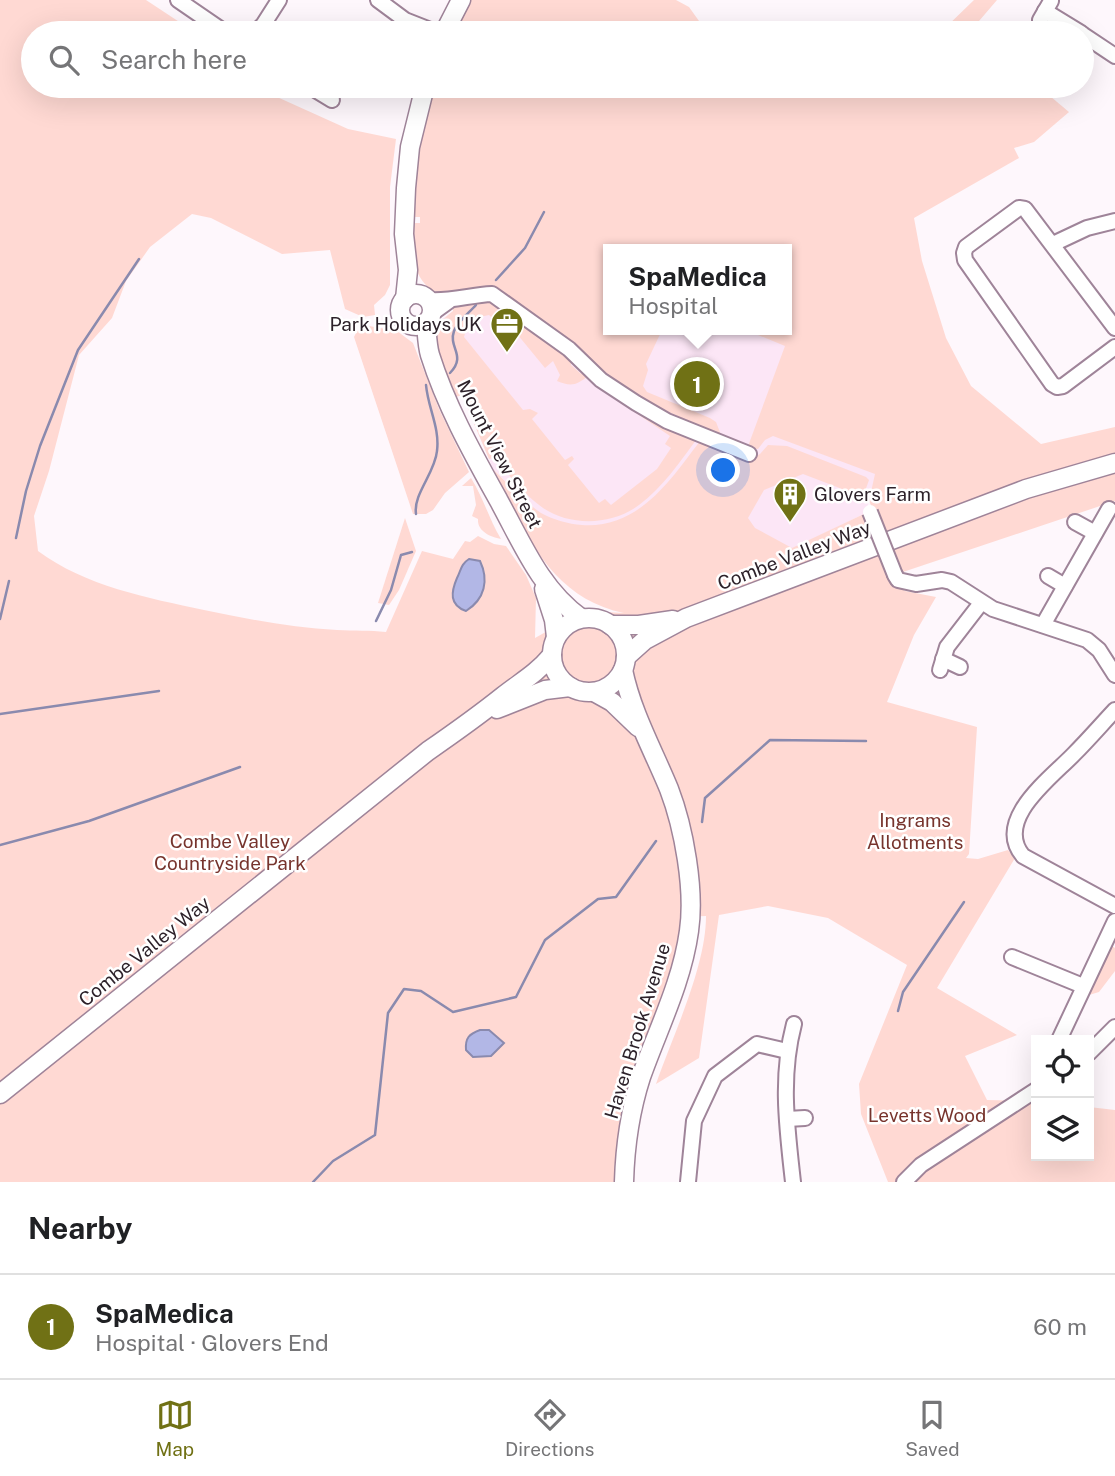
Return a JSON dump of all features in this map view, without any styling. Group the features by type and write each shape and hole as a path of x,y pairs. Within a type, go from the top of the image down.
{"main road":[{"path":"450,21 461,0"},
{"name":"Mount View Street","path":"422,98 411,147 406,188 404,234 408,270 429,352 447,399 538,573 551,608 554,646"},
{"name":"Combe Valley Way","path":"624,664 646,640 686,618 1026,489 1115,463"},
{"name":"Mount View Street","path":"538,573 561,603 581,618"},
{"path":"581,618 597,619 610,625 622,639 624,664 611,685 594,692 570,687 557,673 554,646 564,627 581,618"},
{"name":"Combe Valley Way","path":"610,625 639,625 686,618"},
{"name":"Combe Valley Way","path":"0,1094 428,751 532,677 554,646"},
{"name":"Haven Brook Avenue","path":"624,664 630,699 670,793 682,838 689,885 690,929 681,969 631,1113 625,1148 624,1182"},
{"name":"Combe Valley Way","path":"482,715 545,691 570,687"},
{"name":"Haven Brook Avenue","path":"594,692 618,708 643,731"}],"street":[{"path":"178,0 209,21"},
{"path":"266,21 279,0"},
{"path":"378,0 408,21"},
{"path":"1045,10 1062,21"},
{"path":"1094,42 1115,55"},
{"path":"1115,328 1029,212 1019,208 966,247 965,260 1052,384 1063,386 1115,346"},
{"path":"1053,244 1087,228 1115,221"},
{"path":"420,309 492,294 569,349 601,380 636,403 667,421 749,454"},
{"path":"1044,625 1109,509"},
{"path":"870,512 895,575 904,583 942,580 951,582 981,603 1087,640 1111,659 1115,675"},
{"path":"1075,522 1095,533"},
{"path":"1048,576 1065,586"},
{"path":"960,667 941,664 947,647 981,603"},
{"path":"1115,710 1032,795 1015,823 1014,838 1015,846 1033,863 1115,906"},
{"path":"1061,1035 1115,921"},
{"path":"1012,957 1083,986"},
{"path":"793,1182 785,1078 787,1051 794,1024"},
{"path":"1094,1048 1115,1027"},
{"path":"688,1182 694,1121 715,1076 758,1044 787,1051"},
{"path":"904,1182 921,1165 1031,1093"},
{"path":"787,1119 805,1118"}],"shaded area":[{"path":"603,250 603,335 764,335 795,348 910,444 869,501 866,513 777,556 582,566 528,503 493,469 462,395 456,397 442,319 454,311 449,294"}],"green space":[{"name":"Combe Valley Countryside Park","path":"0,0 146,0 178,21 21,21 21,98 279,98 348,129 396,139 390,187 390,285 385,295 374,305 375,315 363,317 345,309 330,250 282,254 211,218 192,214 150,247 126,281 112,318 79,355 49,471 34,516 38,551 56,563 118,589 237,617 320,629 386,632 422,551 453,559 465,541 470,542 478,536 494,544 506,546 526,575 536,598 535,638 583,611 624,613 598,605 577,593 558,577 528,537 493,469 541,513 572,524 602,524 620,519 651,500 677,472 700,441 748,460 760,454 768,445 787,446 866,477 869,480 863,497 803,474 764,490 748,518 755,528 792,548 866,513 895,583 905,591 936,597 914,635 887,702 977,727 969,854 966,858 978,859 1008,850 1015,858 937,988 1017,1035 965,1056 987,1100 1031,1101 1031,1161 1094,1161 1094,1108 1115,1110 1115,1182 888,1182 861,1114 859,1084 907,965 828,918 768,906 719,915 699,1058 656,1084 695,979 705,936 706,916 680,917 672,967 622,1117 614,1182 0,1182"},
{"path":"470,0 676,0 689,7 699,21 459,21"},
{"path":"974,0 997,0 979,21 952,21"},
{"path":"429,98 1052,98 1069,112 1034,142 1014,148 1019,158 914,218 922,261 946,338 971,386 1041,444 1115,427 1115,454 885,535 869,501 875,474 773,436 765,440 758,449 747,449 785,346 758,335 792,335 792,244 603,244 603,335 660,335 646,364 648,370 643,386 647,392 710,418 716,422 721,435 660,408 617,383 534,314 502,293 479,287 440,293 428,287 418,274 412,248 415,223 420,223 420,217 415,217 412,202 414,172"},
{"path":"489,299 571,358 571,365 588,376 574,384 557,381 560,375 553,361 545,368 503,317 497,322 489,315 480,317 465,332 464,337 523,410 530,409 538,413 532,419 565,460 572,456 574,459 568,465 599,503 605,499 611,505 657,469 671,448 665,444 670,436 602,390 605,389 696,440 663,483 629,512 605,520 592,521 579,521 554,514 523,491 494,458 489,459 462,395 456,397 445,374 436,341 437,330 453,308 467,302"},
{"path":"369,326 397,331 413,343 439,409 469,472 426,514 413,514 354,337 357,331"},
{"path":"1115,473 1115,501 900,573 890,549 1028,498"},
{"path":"471,478 501,539 485,533 478,519 472,516 476,505 473,486 462,486"},
{"path":"405,518 416,551 399,590 389,605 378,603"},
{"path":"1112,946 1115,948 1115,971 1099,992 1089,995"}],"water":[{"path":"469,559 480,561 485,582 481,595 466,611 454,602 453,593 462,567"},
{"path":"480,1030 489,1030 504,1043 491,1056 473,1057 466,1050 468,1037"}],"waterway":[{"path":"496,280 525,248 544,212"},
{"path":"16,538 26,491 40,446 78,350 139,259"},
{"path":"450,373 457,361 454,331 476,305"},
{"path":"416,514 418,499 437,451 437,434 426,385"},
{"path":"376,621 391,590 401,555 412,552"},
{"path":"0,619 9,581"},
{"path":"0,714 159,691"},
{"path":"702,822 705,798 770,740 866,741"},
{"path":"0,845 89,821 240,767"},
{"path":"313,1182 333,1161 375,1135 388,1013 404,989 421,991 453,1012 516,997 545,940 598,899 616,897 656,841"},
{"path":"898,1011 903,992 964,902"}],"place":[{"name":"Park Holidays UK","path":"507,354"},
{"name":"SpaMedica","path":"697,384"},
{"name":"Glovers Farm","path":"790,524"}],"park label":[{"name":"Ingrams Allotments","path":"915,831"},
{"name":"Levetts Wood","path":"927,1115"}]}
